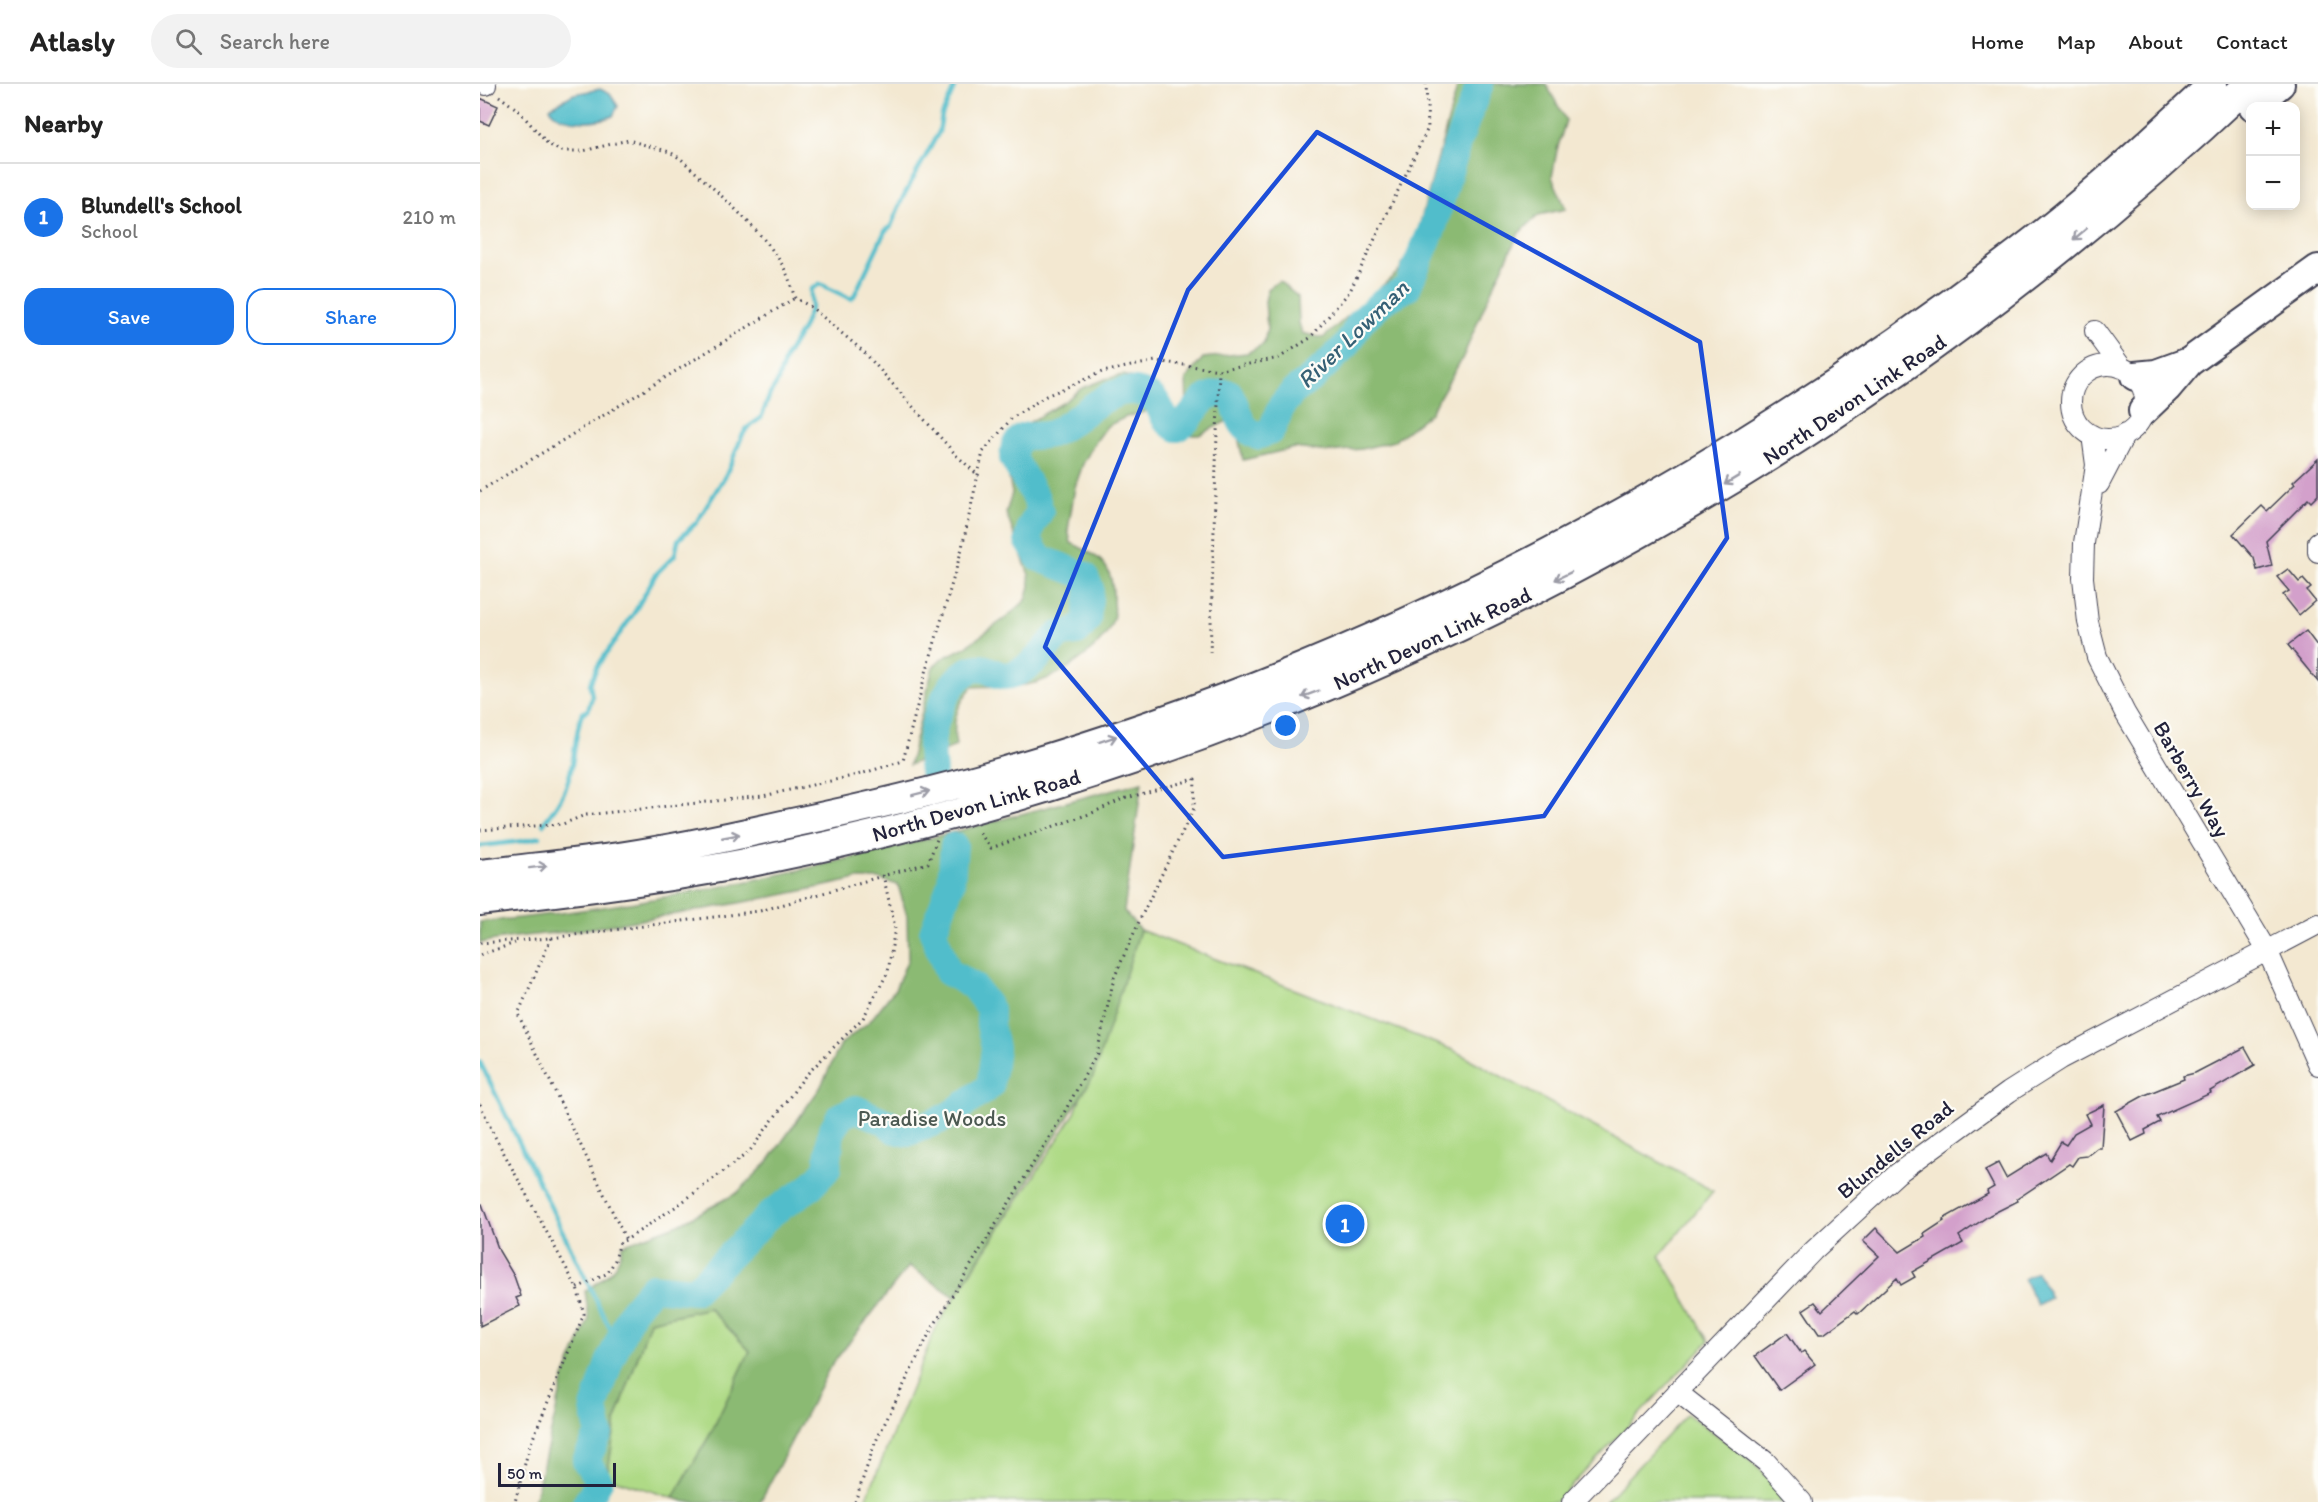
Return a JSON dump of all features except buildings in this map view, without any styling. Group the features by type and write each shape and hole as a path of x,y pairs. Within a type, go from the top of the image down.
{"highway":[{"name":"North Devon Link Road","path":"480,874 629,855 750,833 860,809 1004,772 1168,719 1303,666 1436,608 1560,546 1651,496 1744,442 1852,372 1954,300 2045,231 2141,151 2213,84"},
{"name":"North Devon Link Road","path":"480,901 631,882 754,861 930,820 1068,781 1178,744 1325,688 1459,628 1572,572 1666,520 1852,405 2029,276 2184,146 2249,84"},
{"path":"2258,102 2280,84"},
{"path":"2117,203 2246,111"},
{"path":"2143,411 2189,362 2318,269"},
{"path":"2128,372 2156,374 2189,362"}],"street":[{"path":"2095,331 2144,393 2143,411 2136,425 2125,434 2110,438 2092,435 2078,423 2071,405 2074,387 2086,372 2095,331"},
{"path":"2086,372 2103,365 2128,372"},
{"name":"Barberry Way","path":"2092,500 2109,461 2125,434"},
{"name":"Barberry Way","path":"2092,435 2096,459 2092,500 2084,543 2083,578 2088,622 2100,664 2198,839 2267,950 2318,1065"},
{"path":"2318,542 2318,552"},
{"name":"Blundells Road","path":"1572,1502 1769,1296 1853,1212 1898,1173 2009,1092 2061,1059 2318,924"},
{"path":"1677,1392 1766,1461 1802,1502"}],"path":[{"path":"486,84 518,110 548,144 560,151 583,151 628,140 670,152 681,159 748,223 769,248 785,270 795,298 811,307 864,352 957,456 979,476"},
{"path":"480,830 563,824 585,815 763,796 857,775 903,761 954,575 983,452 1012,418 1046,396 1102,372 1156,361 1219,370 1279,358 1310,338 1350,291 1428,128 1426,84"},
{"path":"480,491 795,298"},
{"path":"1210,656 1219,370"},
{"path":"855,1502 875,1443 930,1332 1061,1118 1097,1053 1114,978 1194,808 1195,779 1123,799 1092,813 991,848 975,827"},
{"path":"480,943 551,938 760,911 928,863 938,836"},
{"path":"579,1288 608,1272 615,1260 620,1242 681,1203 749,1152 805,1076 863,1018 888,972 895,927 884,875"},
{"path":"551,938 518,1014 626,1240"},
{"path":"480,955 519,941"},
{"path":"480,1104 579,1288 585,1314 529,1448 515,1502"}],"highlighted area":[{"path":"1317,132 1700,342 1727,538 1544,816 1223,857 1045,647 1188,290"}],"green space":[{"path":"1458,84 1546,84 1566,120 1552,177 1566,209 1539,215 1519,233 1463,357 1430,413 1394,441 1362,449 1329,452 1294,448 1243,460 1237,432 1229,420 1199,435 1192,435 1186,379 1203,358 1247,353 1264,344 1267,328 1265,301 1268,289 1279,281 1298,297 1299,323 1302,333 1323,338 1399,271 1416,238"},
{"path":"1123,375 1145,381 1164,390 1167,398 1144,412 1107,426 1083,464 1075,487 1068,530 1071,543 1098,558 1108,571 1113,589 1114,612 1109,629 1083,657 1051,677 1024,685 972,687 956,714 956,746 909,765 933,667 941,659 965,647 1007,617 1026,600 1030,586 1029,575 1006,513 1012,493 1006,463 1007,447 1018,429 1064,402 1082,388"},
{"name":"Paradise Woods","path":"1142,782 1124,911 1140,930 1093,1077 955,1297 909,1266 830,1367 760,1502 687,1502 673,1498 711,1433 750,1351 709,1308 650,1321 616,1420 607,1477 590,1502 534,1502 564,1378 589,1319 585,1291 610,1272 618,1261 622,1245 679,1224 737,1193 767,1163 820,1088 841,1044 870,1021 895,989 908,959 907,916 898,885 879,879 857,879 684,913 480,943 480,922 583,910 736,884 919,841"},
{"path":"1140,930 1453,1050 1713,1191 1660,1256 1709,1341 1556,1502 865,1502 937,1325 1075,1113"},
{"path":"709,1308 750,1351 711,1433 673,1498 607,1477 616,1420 650,1321"},
{"path":"1687,1414 1741,1452 1794,1502 1605,1502"}],"water":[{"path":"600,89 610,94 618,106 613,116 591,121 566,119 553,113 550,107 574,94"},
{"path":"2037,1272 2050,1298 2037,1305 2024,1279"}],"waterway":[{"path":"543,824 558,803 566,786 572,766 579,723 582,713 588,710 592,697 590,684 597,667 634,613 656,574 675,555 678,540 697,522 727,473 747,428 761,418 786,356 803,328 811,307 811,289 820,284 851,299 854,296 885,231 891,226 903,197 939,132 942,115 956,84"},
{"name":"River Lowman","path":"933,772 931,745 935,723 945,698 960,677 979,668 1004,676 1021,671 1033,663 1058,635 1077,632 1087,620 1090,588 1084,575 1039,558 1028,540 1031,526 1040,511 1036,498 1013,458 1015,445 1022,437 1053,433 1099,402 1125,391 1138,391 1154,399 1166,420 1177,428 1203,401 1218,394 1229,393 1245,427 1257,436 1271,431 1282,405 1293,392 1313,377 1347,345 1361,321 1383,301 1407,288 1433,227 1457,144 1480,84"},
{"path":"480,846 540,837"},
{"name":"River Lowman","path":"587,1502 599,1481 586,1461 599,1433 594,1408 609,1363 632,1311 652,1287 694,1291 773,1212 809,1188 827,1169 831,1132 840,1116 856,1109 886,1122 895,1130 907,1133 947,1117 990,1086 995,1048 990,1025 990,1009 973,986 948,972 933,932 951,883 954,846"},
{"path":"480,1062 617,1343"}],"place":[{"name":"Blundell's School","path":"1345,1224"}]}
